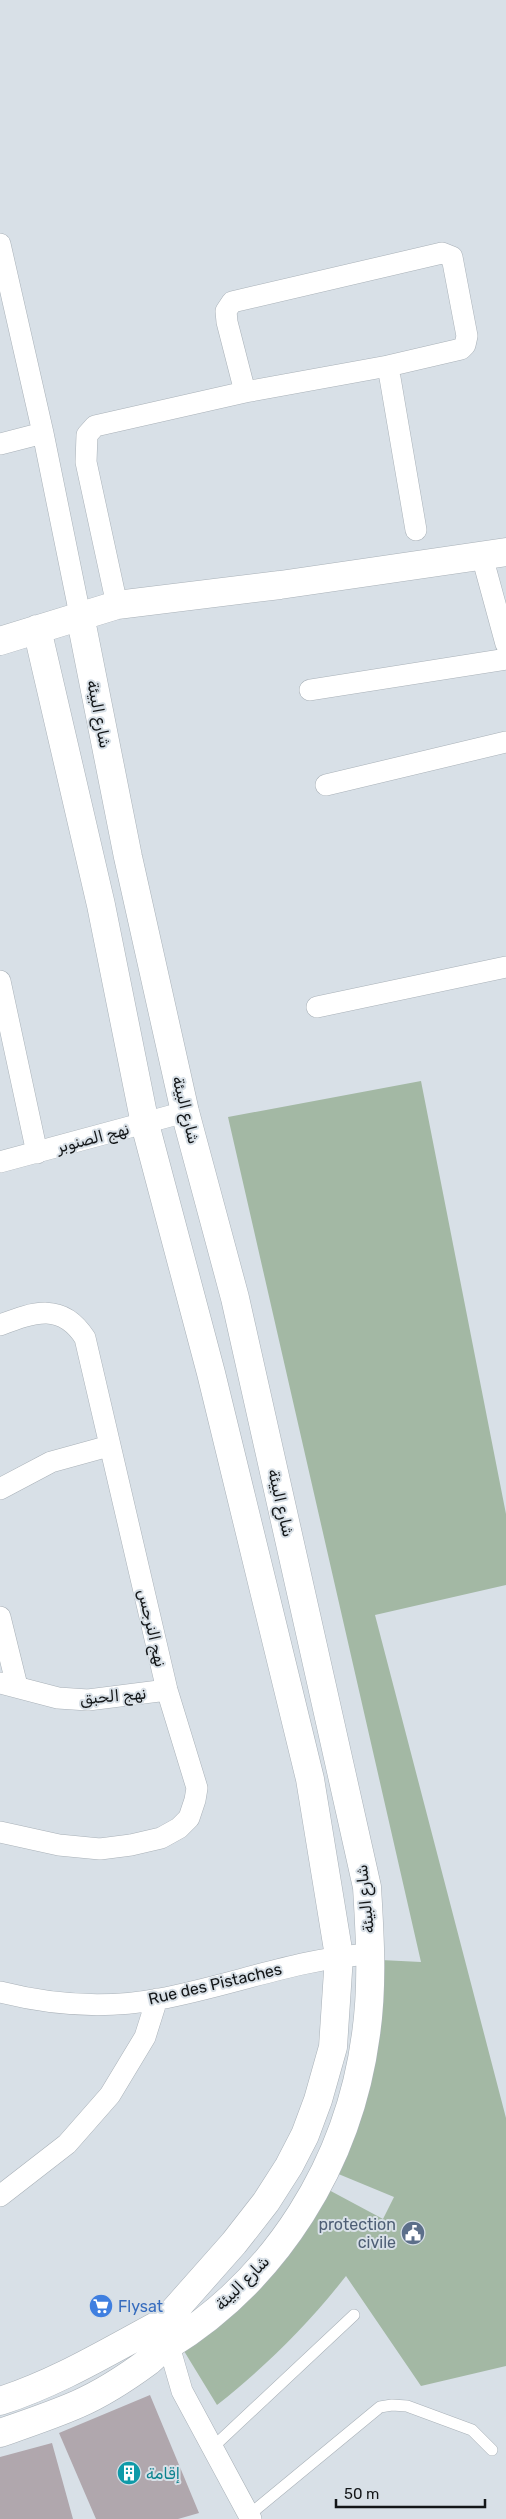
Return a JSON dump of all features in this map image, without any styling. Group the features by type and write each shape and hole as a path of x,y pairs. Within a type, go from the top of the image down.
{"street":[{"path":"0,244 4,289 43,433 80,615"},
{"path":"116,605 86,462 88,435 95,426 245,392 388,366 461,349 465,345 467,336 450,254 442,253 232,302 226,311 227,322 245,392"},
{"path":"388,366 416,530"},
{"path":"0,444 43,433"},
{"path":"0,641 116,605 494,554 506,644"},
{"name":"شارع البيئة","path":"0,2401 167,2336 225,2302 262,2266 294,2225 321,2182 336,2150 358,2078 366,2035 371,1954 367,1887 235,1298 185,1112 128,857 80,615"},
{"name":"شارع البيئة","path":"0,2433 78,2404 120,2382 167,2336 266,2202 289,2166 305,2135 332,2047 339,1956 310,1779 211,1373 145,1124 102,905 38,629"},
{"path":"310,690 506,659"},
{"path":"326,785 506,742"},
{"path":"318,1007 506,967"},
{"path":"0,981 36,1153"},
{"name":"نهج الصنوبر","path":"0,1162 185,1112"},
{"name":"نهج النرجس","path":"0,1325 42,1313 62,1315 76,1324 85,1338 92,1358 109,1446 167,1690 197,1788 189,1818 179,1828 161,1838 100,1849 59,1845 0,1832"},
{"path":"0,1489 51,1462 109,1446"},
{"path":"0,1617 9,1685"},
{"name":"نهج الحبق","path":"9,1685 58,1698 88,1700 167,1690"},
{"name":"Rue des Pistaches","path":"0,1992 32,2000 93,2005 158,1999 339,1956 371,1954"},
{"path":"0,2196 67,2144 110,2095 145,2037 158,1999"},
{"path":"167,2336 182,2391 211,2449 250,2517"}],"lane":[{"path":"211,2449 354,2315"},
{"path":"250,2517 380,2407 392,2404 407,2406 472,2430 492,2450"}],"green space":[{"path":"421,1081 506,1514 506,1585 375,1615 506,2118 506,2366 421,2386 346,2276 285,2345 217,2405 184,2351 327,2189 383,2219 394,2197 336,2173 381,1960 421,1962 228,1117"}],"building":[{"name":"إقامة","path":"150,2395 199,2513 178,2519 96,2519 59,2433"},
{"path":"52,2443 73,2519 0,2519 0,2457"}],"place":[{"name":"protection civile","path":"413,2233"},
{"name":"Flysat","path":"101,2306"},
{"name":"إقامة","path":"129,2473"}]}
